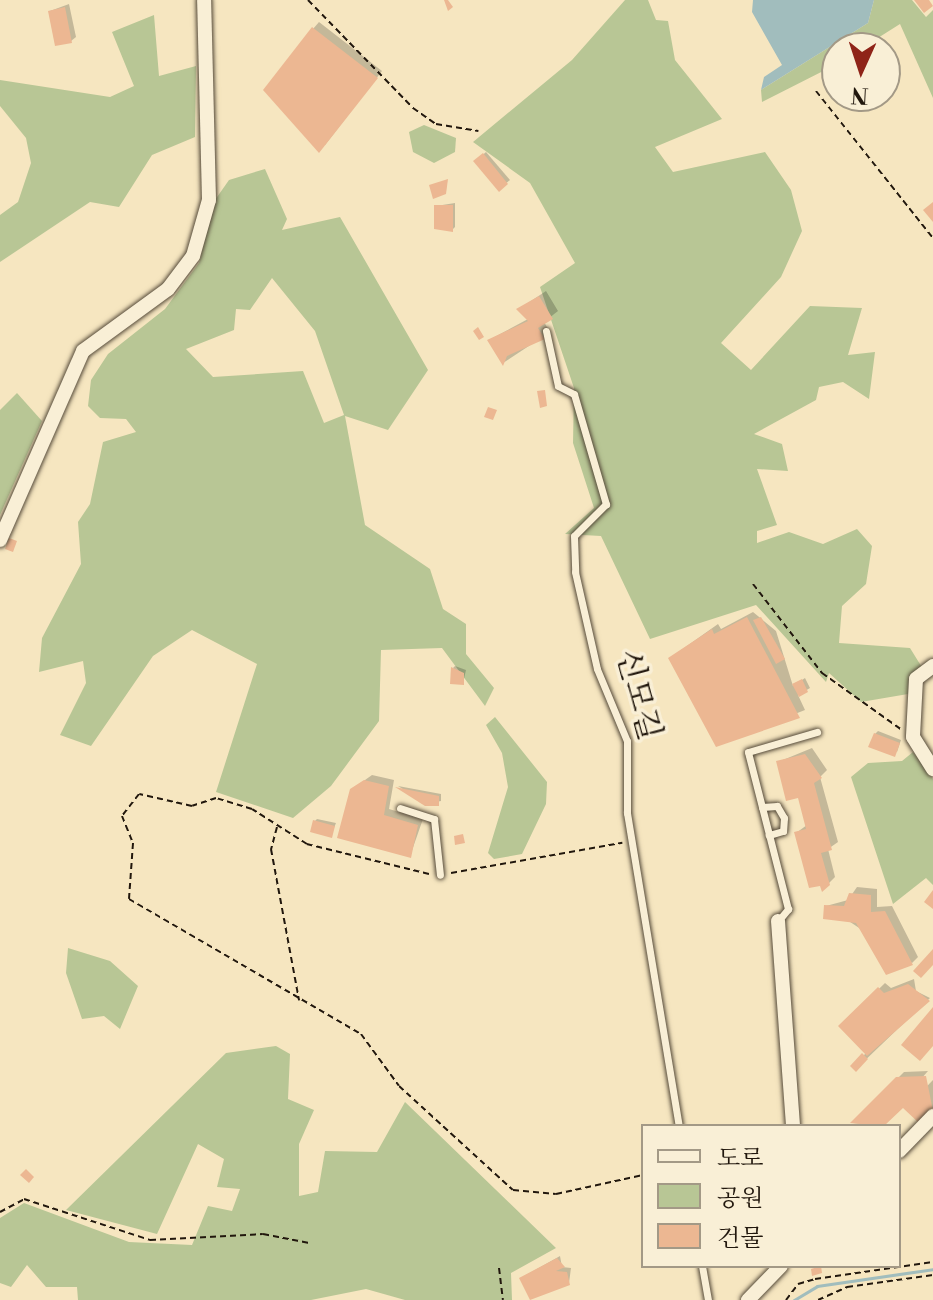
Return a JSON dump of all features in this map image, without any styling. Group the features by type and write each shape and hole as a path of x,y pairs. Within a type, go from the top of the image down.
{"street":[{"path":"0,540 83,351 168,289 193,256 209,200 204,0"},
{"path":"933,666 916,679 913,737 933,769"},
{"path":"778,921 793,1124"},
{"path":"901,1149 933,1116"},
{"path":"761,1285 772,1268"},
{"path":"748,1300 779,1268"}],"lane":[{"name":"신모길","path":"546,331 558,386 574,394 606,504 574,536 579,606 627,741 631,842 679,1124"},
{"path":"778,921 788,909 748,752 817,732"},
{"path":"762,807 782,810 783,831 769,835"},
{"path":"400,808 434,819 440,875"},
{"path":"702,1268 708,1300"}],"path":[{"path":"308,0 413,108 436,124 478,131"},
{"path":"816,91 933,238"},
{"path":"753,584 822,673 913,737"},
{"path":"631,842 440,875 307,844 228,801 192,806 130,797 122,816 133,843 127,885 129,899 299,1001 361,1034 399,1086 513,1190 556,1194 641,1175"},
{"path":"278,826 271,849 299,1001"},
{"path":"0,1212 24,1199 150,1240 263,1234 309,1243"},
{"path":"901,1267 933,1262"},
{"path":"499,1268 503,1300"},
{"path":"786,1300 798,1284 891,1268"},
{"path":"818,1300 847,1287 933,1275"}],"green space":[{"path":"625,0 648,0 656,20 668,21 675,60 722,119 655,147 673,172 765,152 791,190 802,231 781,277 721,343 751,370 810,306 862,308 848,355 875,352 869,399 843,382 819,387 816,400 754,434 782,444 788,471 757,469 777,525 757,531 757,543 789,532 823,544 857,529 872,546 866,584 842,606 839,643 910,648 923,669 908,694 861,702 829,673 826,682 756,605 650,639 601,536 565,534 594,508 573,443 574,388 540,287 575,263 530,183 473,142 572,60"},
{"path":"874,0 912,0 926,17 933,10 933,98 900,24 887,32 854,32 868,23"},
{"path":"154,15 159,76 196,66 195,137 152,155 119,207 90,202 0,262 0,215 18,202 31,163 26,138 0,106 0,80 110,97 134,86 112,32"},
{"path":"821,52 821,72 762,102 761,90"},
{"path":"424,125 456,138 455,152 434,163 413,152 409,132"},
{"path":"265,169 287,219 282,230 340,217 428,370 388,430 345,416 365,525 430,569 443,609 466,624 466,654 494,688 485,706 442,648 381,650 379,721 331,786 293,818 216,792 257,664 192,630 153,656 91,746 60,735 86,683 83,661 39,672 42,638 81,564 78,522 90,504 103,442 136,432 126,419 100,418 88,406 91,380 108,354 165,309 199,263 215,200 229,180","holes":["272,278 315,331 344,415 324,423 303,371 213,377 186,349 234,330 236,309 250,310"]},
{"path":"17,393 42,421 0,515 0,410"},
{"path":"495,717 547,782 546,804 522,854 494,859 488,853 508,787 502,753 486,725"},
{"path":"913,752 933,779 933,885 926,878 893,904 851,777 868,763 902,761"},
{"path":"68,948 110,961 138,986 120,1029 104,1016 82,1019 66,973"},
{"path":"276,1046 290,1054 288,1099 314,1110 299,1144 299,1196 318,1192 325,1151 377,1152 405,1102 556,1248 511,1273 512,1300 405,1300 366,1289 311,1300 78,1300 77,1287 46,1287 27,1265 11,1287 0,1283 0,1218 24,1203 129,1242 192,1245 208,1206 232,1211 240,1189 217,1187 224,1159 198,1144 157,1234 66,1210 226,1053"}],"water":[{"path":"753,0 874,0 868,23 854,32 821,32 821,52 761,90 764,77 782,65 752,12"}],"building":[{"path":"444,0 448,0 453,7 448,11"},
{"path":"914,0 929,0 933,6 924,13"},
{"path":"65,7 72,43 55,46 48,11"},
{"path":"312,27 378,78 319,153 263,90"},
{"path":"483,153 508,184 499,192 473,161"},
{"path":"448,179 446,194 433,199 429,185"},
{"path":"933,202 933,222 923,210"},
{"path":"434,205 453,205 453,232 434,229"},
{"path":"539,296 553,319 538,328 545,339 507,356 503,366 487,340 528,321 516,309"},
{"path":"478,327 484,337 479,340 473,331"},
{"path":"545,390 547,406 540,408 537,391"},
{"path":"488,407 497,410 493,420 484,417"},
{"path":"9,538 17,541 13,552 5,549"},
{"path":"747,617 800,718 716,747 668,658 712,629 714,634"},
{"path":"761,617 785,659 776,664 753,620"},
{"path":"451,667 464,673 464,685 450,684"},
{"path":"802,679 808,692 799,697 792,684"},
{"path":"874,733 900,743 895,757 868,747"},
{"path":"805,754 822,778 814,783 832,850 821,853 830,885 822,892 820,886 809,888 794,832 806,829 798,798 786,801 776,761"},
{"path":"364,780 389,786 384,815 418,825 411,858 337,838 350,789"},
{"path":"395,787 439,796 439,806 425,806"},
{"path":"313,820 335,826 332,838 310,832"},
{"path":"463,834 465,843 455,845 454,836"},
{"path":"933,890 933,909 924,902"},
{"path":"849,893 871,895 871,912 885,911 913,965 886,975 856,923 823,919 824,905 844,906"},
{"path":"933,949 933,965 921,978 913,971"},
{"path":"908,984 930,1001 867,1056 838,1026 878,987 884,993"},
{"path":"933,1007 933,1046 920,1061 901,1045"},
{"path":"862,1053 868,1059 856,1072 850,1066"},
{"path":"926,1076 933,1111 920,1124 903,1108 886,1124 850,1123 896,1077"},
{"path":"26,1169 34,1177 29,1183 20,1175"},
{"path":"557,1258 565,1267 556,1271 567,1272 570,1285 530,1300 519,1278"},
{"path":"821,1268 822,1273 812,1276 811,1269"}],"waterway":[{"path":"794,1300 817,1286 933,1269"}]}
